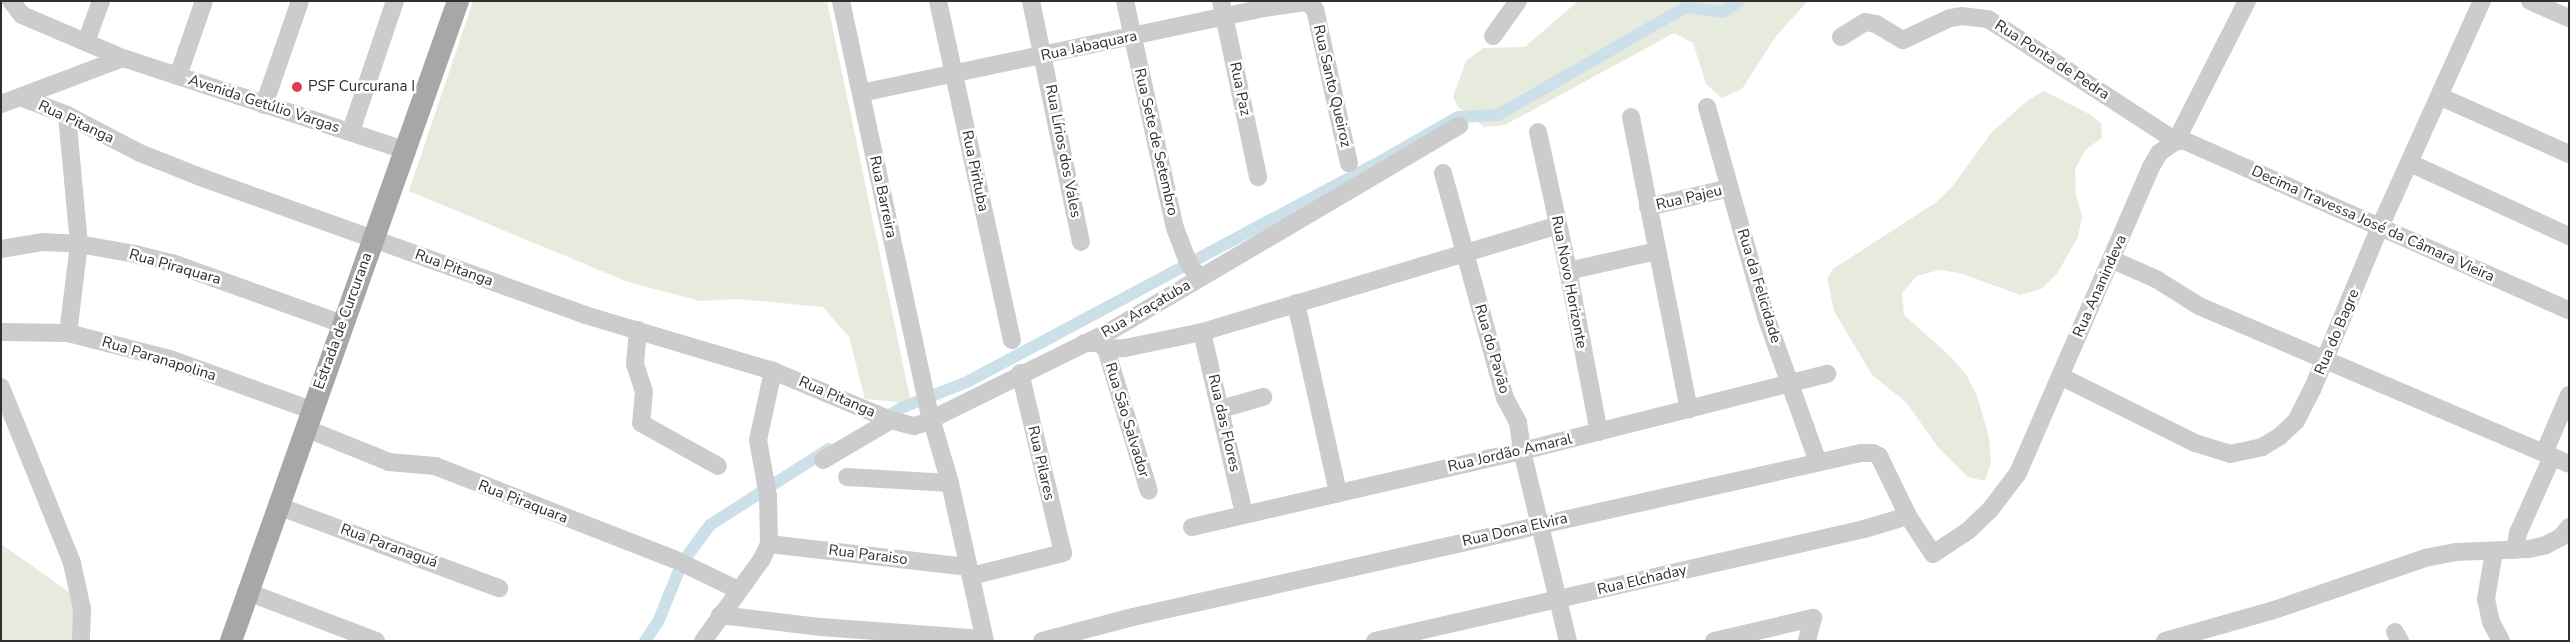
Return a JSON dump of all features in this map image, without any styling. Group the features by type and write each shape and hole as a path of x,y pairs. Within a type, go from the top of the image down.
{"main road":[{"name":"Estrada de Curcurana","path":"231,641 308,419 458,1"}],"street":[{"name":"Avenida Getúlio Vargas","path":"11,1 22,15 123,58 405,150"},
{"path":"86,42 101,1"},
{"path":"178,76 204,1"},
{"path":"264,105 300,1"},
{"path":"351,131 395,1"},
{"name":"Rua Barreira","path":"841,1 930,415"},
{"name":"Rua Pirituba","path":"938,1 1012,340"},
{"name":"Rua Lírios dos Vales","path":"1031,1 1044,55 1081,242"},
{"name":"Rua Sete de Setembro","path":"1125,1 1175,228 1189,264 1199,278"},
{"path":"1494,36 1518,1"},
{"name":"Rua Ananindeva","path":"1933,554 1969,530 2005,492 2028,452 2060,376 2113,260 2151,167 2160,153 2176,141 2247,1"},
{"name":"Rua do Bagre","path":"2060,376 2195,443 2230,454 2262,447 2296,420 2326,360 2380,229 2441,97 2482,1"},
{"path":"2530,1 2569,18"},
{"name":"Rua Jabaquara","path":"861,93 954,76 1132,36 1222,8 1306,2 1315,9"},
{"name":"Rua Paz","path":"1222,8 1258,177"},
{"name":"Rua Santo Queiroz","path":"1315,9 1349,163"},
{"name":"Rua Ponta de Pedra","path":"1841,38 1864,22 1876,24 1903,40 1956,17 1988,19 2176,141"},
{"path":"1,104 23,98 123,58"},
{"path":"2441,97 2569,154"},
{"name":"Rua Pitanga","path":"23,98 67,115 140,153 585,315 773,371 892,420"},
{"name":"Rua da Felicidade","path":"1707,107 1766,317 1818,462"},
{"path":"67,115 79,244 68,333"},
{"path":"1631,117 1689,409"},
{"name":"Rua Araçatuba","path":"892,420 914,426 930,415 1084,343 1139,315 1459,126"},
{"name":"Rua Novo Horizonte","path":"1538,132 1568,271 1599,432"},
{"name":"Decima Travessa José da Câmara Vieira","path":"2176,141 2194,145 2380,229 2569,310"},
{"path":"2410,163 2569,236"},
{"name":"Rua do Pavão","path":"1443,173 1505,398 1516,416 1522,451 1568,641"},
{"name":"Rua Pajeu","path":"1648,207 1730,188"},
{"path":"1084,343 1099,343 1106,349 1133,347 1202,332 1558,225"},
{"name":"Rua Piraquara","path":"1,249 43,242 79,244 172,263 342,324"},
{"path":"1568,271 1657,251"},
{"path":"2113,260 2156,279 2199,306 2569,464"},
{"path":"1296,303 1338,493"},
{"name":"Rua Paranapolina","path":"1,332 28,330 68,333 170,359 308,419"},
{"path":"638,330 634,364 644,391 641,423 718,466"},
{"name":"Rua das Flores","path":"1202,332 1244,514"},
{"name":"Rua São Salvador","path":"1106,349 1149,490"},
{"path":"704,641 720,615 762,559 769,544 766,487 758,440 773,371"},
{"name":"Rua Pilares","path":"969,572 1062,553 1020,373"},
{"name":"Rua Jordão Amaral","path":"1192,527 1522,451 1827,374"},
{"path":"1,387 72,563 82,609 81,641"},
{"path":"2515,550 2518,532 2569,395"},
{"path":"1221,409 1263,397"},
{"path":"720,615 821,627 984,640 950,483 930,415"},
{"name":"Rua Piraquara","path":"308,419 389,462 435,466 674,559 738,590"},
{"path":"823,460 892,420"},
{"name":"Rua Dona Elvira","path":"1042,641 1133,617 1539,524 1818,462 1873,452 1885,465 1908,516 1933,554"},
{"path":"847,477 950,483"},
{"name":"Rua Paranaguá","path":"278,506 499,588"},
{"name":"Rua Elchaday","path":"1374,641 1558,600 1908,516"},
{"path":"2164,641 2274,610 2396,566 2456,552 2494,552 2546,545 2561,537 2569,527"},
{"name":"Rua Paraiso","path":"769,544 969,572"},
{"path":"2494,552 2486,599 2491,622 2501,641"},
{"path":"248,592 376,641"},
{"path":"1714,641 1738,638 1813,618 1807,641"}],"shaded area":[{"path":"473,1 827,1 911,403 865,399 849,337 823,307 739,299 700,301 628,282 409,191"},
{"path":"1578,1 1808,1 1776,36 1742,89 1722,98 1706,84 1693,43 1674,33 1505,125 1484,127 1458,107 1453,97 1466,61 1483,48 1525,47"},
{"path":"2044,91 2091,115 2101,123 2102,138 2085,150 2075,170 2076,195 2082,216 2078,237 2057,274 2041,289 2020,295 1960,273 1939,270 1917,276 1902,293 1904,315 1952,358 1967,376 1977,396 1989,437 1991,461 1985,481 1968,477 1938,447 1906,402 1872,375 1834,311 1827,278 1833,269 1935,203 1952,187 1992,132 2027,101"},
{"path":"1,544 76,597 72,641 1,641"}],"waterway":[{"path":"882,420 901,408 967,382 1376,164 1458,117 1498,115 1686,7 1723,12 1739,1"},
{"path":"645,641 658,622 682,563 710,525 829,449"}],"place":[{"name":"PSF Curcurana I","path":"297,87"}]}
